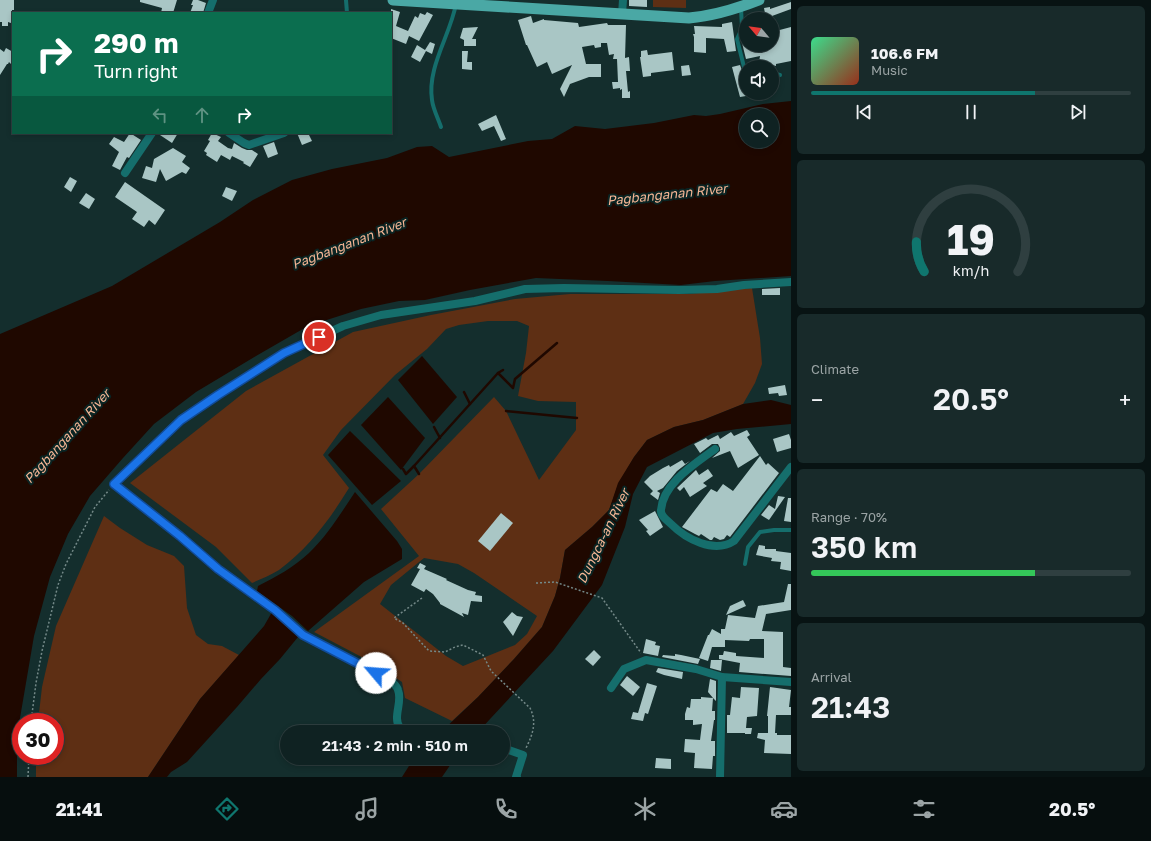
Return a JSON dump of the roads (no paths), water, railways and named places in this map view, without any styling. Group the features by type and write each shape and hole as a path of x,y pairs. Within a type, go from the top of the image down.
{"main road":[{"path":"393,0 689,18 713,15 759,0"}],"street":[{"path":"208,12 213,0"},
{"path":"622,14 623,0"},
{"path":"125,173 151,134"},
{"path":"230,134 247,145 281,134"},
{"path":"398,725 399,693 398,688 390,680 303,635 275,610 218,569 180,536 114,484 181,420 284,353 343,326 381,315 475,301 525,289 564,288 687,290 717,289 744,285 791,282"},
{"path":"714,449 672,485 662,505 661,512 663,517 679,532 693,541 705,544 728,545 734,541 791,467"},
{"path":"611,688 624,669 646,660 696,669 722,677 791,682"},
{"path":"720,777 722,677"},
{"path":"510,751 522,755 517,777"}],"lane":[{"path":"346,0 347,12"},
{"path":"441,127 432,100 432,82 437,62 454,18 456,4"},
{"path":"741,7 742,28 737,38 742,60"},
{"path":"745,564 748,547 760,532 791,530"}],"water":[{"name":"Pagbanganan River","path":"791,101 791,276 715,281 681,285 536,278 425,300 399,301 361,309 308,326 196,392 154,424 90,496 68,534 50,577 34,636 21,713 12,713 12,765 17,765 17,777 0,777 0,334 112,286 220,222 253,200 292,180 332,169 387,158 417,147 432,146 449,157 528,141 552,139 575,126 605,129 654,123 694,115 706,116 720,114 739,110 739,148 779,148 779,108 746,108 763,104"},
{"path":"422,356 457,397 433,424 398,380"},
{"path":"388,397 425,438 401,470 361,425"},
{"name":"Dungca-an River","path":"771,400 791,405 791,424 737,429 713,433 647,467 633,494 625,527 602,585 553,651 484,725 448,725 478,697 542,627 555,596 565,550 609,510 618,483 634,457 647,440 674,427 703,420 743,404"},
{"path":"350,431 401,481 372,505 328,455"},
{"path":"355,492 397,541 402,549 402,559 364,582 308,631 292,616 257,591 258,586 285,571 309,553 328,532"},
{"path":"272,612 298,637 187,762 171,772 167,777 148,777 200,699 264,626"},
{"path":"410,765 450,765 442,777 402,777"}],"waterway":[{"path":"419,474 414,466 498,373 513,388 515,379 557,343"},
{"path":"498,373 503,370"},
{"path":"464,392 470,404"},
{"path":"506,411 577,418"},
{"path":"434,427 440,438"},
{"path":"403,469 406,474 414,466"}]}
